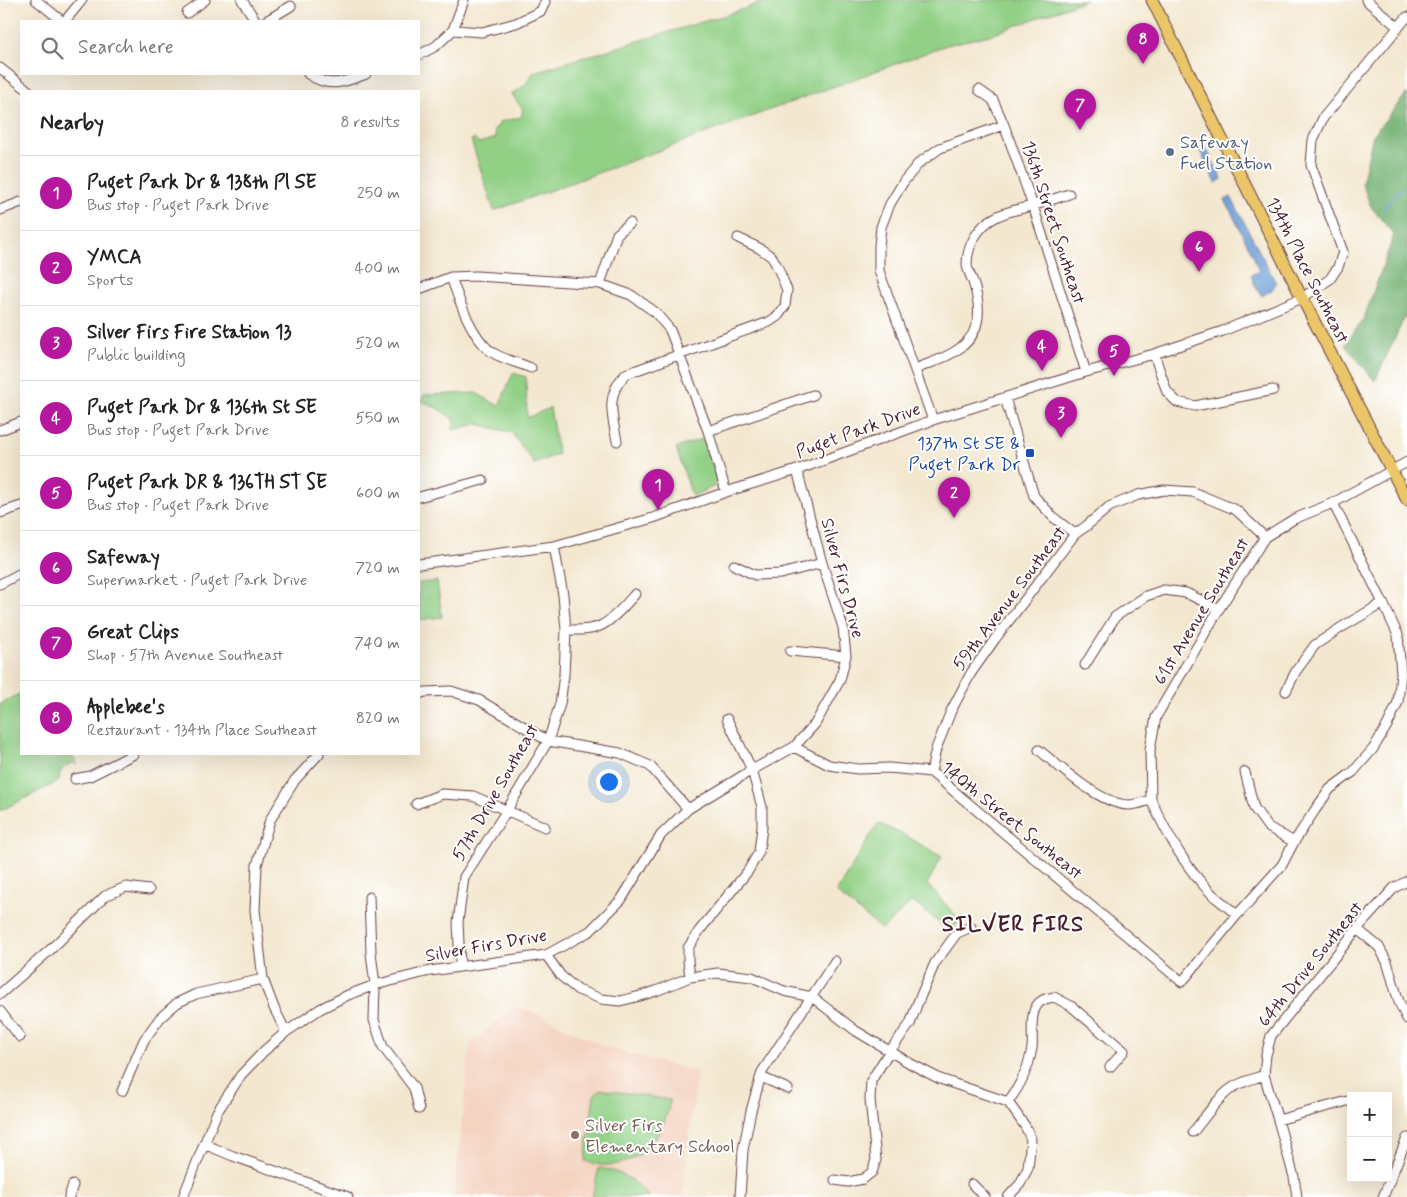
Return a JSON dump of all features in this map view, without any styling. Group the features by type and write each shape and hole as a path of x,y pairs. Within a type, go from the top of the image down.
{"main road":[{"name":"134th Place Southeast","path":"1152,0 1302,298 1407,500"}],"street":[{"path":"36,0 63,20"},
{"path":"65,20 82,0"},
{"path":"187,13 205,0"},
{"path":"242,0 255,20"},
{"path":"420,54 436,46 453,30 464,0"},
{"path":"1366,0 1398,27"},
{"path":"453,30 482,32 516,23 541,11 545,2"},
{"path":"268,20 291,6"},
{"name":"Puget Park Drive","path":"420,564 554,546 653,518 726,492 798,470 933,420 1086,372 1154,354 1223,331 1302,298 1330,279 1338,267 1343,252 1311,164 1313,140 1322,118 1407,17"},
{"path":"0,68 28,90"},
{"path":"18,82 24,75"},
{"path":"310,75 326,83 336,83 363,75"},
{"name":"136th Street Southeast","path":"979,90 993,100 1004,125 1086,372"},
{"path":"933,420 879,271 881,227 890,204 918,162 940,148 1004,125"},
{"path":"915,370 962,348 972,336 977,325 979,313 977,297 967,265 969,249 975,236 983,226 995,217 1069,194"},
{"path":"0,210 20,202"},
{"path":"600,284 617,234 630,223"},
{"path":"617,441 611,402 619,381 626,374 769,322 778,316 785,306 787,290 772,257 759,248 738,238"},
{"path":"420,289 451,277 476,276 600,284 631,295 655,312 670,330 708,431 726,492"},
{"path":"451,277 477,337 493,353 531,368"},
{"path":"1154,354 1167,392 1177,402 1194,406 1273,390"},
{"path":"708,431 814,395"},
{"path":"1005,398 1034,496 1053,518 1075,534"},
{"path":"0,430 20,422"},
{"name":"61st Avenue Southeast","path":"1151,800 1150,748 1156,717 1219,609 1265,537 1294,519 1333,503 1407,462"},
{"name":"Silver Firs Drive","path":"183,1197 217,1112 241,1075 286,1032 320,1009 348,994 430,971 546,955 590,931 621,900 661,835 688,809 794,747 816,724 840,680 846,656 843,627 822,562 798,470"},
{"path":"420,497 484,480"},
{"name":"59th Avenue Southeast","path":"931,772 936,749 951,711 971,672 1075,534 1110,507 1138,495 1164,490 1193,492 1236,510 1265,537"},
{"path":"1039,750 1080,783 1107,800 1127,805 1151,800 1167,833 1190,868 1212,894 1237,915 1282,865 1294,842 1330,790 1353,772 1373,749 1388,724 1398,702 1401,674 1398,635 1384,603 1333,503"},
{"path":"0,513 20,506"},
{"name":"57th Drive Southeast","path":"460,966 458,922 464,877 548,741 560,704 564,675 566,630 563,595 554,546"},
{"path":"734,565 755,575 781,574 822,562"},
{"path":"0,584 20,574"},
{"path":"1085,665 1116,617 1146,596 1164,590 1186,593 1219,609"},
{"path":"566,630 583,630 602,626 635,594"},
{"path":"1286,691 1296,671 1315,645 1384,603"},
{"path":"790,651 846,656"},
{"path":"420,694 451,691 479,700 548,741 620,753 650,766 688,809"},
{"path":"690,977 688,948 699,931 748,871 759,852 762,807 752,770 727,719"},
{"name":"140th Street Southeast","path":"794,747 829,765 858,769 889,768 931,772 1182,982 1237,915"},
{"path":"75,779 90,776 132,755"},
{"path":"286,1032 274,1008 264,979 255,910 257,865 270,820 295,780 318,755"},
{"path":"1245,772 1254,808 1268,827 1294,842"},
{"path":"416,804 442,794 473,796 545,827"},
{"name":"64th Drive Southeast","path":"1297,1197 1294,1177 1264,1075 1266,1055 1271,1036 1358,929 1394,888 1407,881"},
{"path":"0,994 50,950 105,896 126,887 148,890"},
{"path":"369,897 371,953 375,986 374,1020 383,1047 414,1088 419,1109"},
{"path":"835,1180 848,1182 863,1179 872,1172 876,1160 870,1099 871,1081 889,1052 910,1024 936,963 957,933 971,928"},
{"path":"1358,929 1379,947 1387,962 1407,1020"},
{"path":"546,955 561,976 578,990 601,999 620,1001 656,991 690,977 718,973 752,977 784,991 812,997 856,1031 913,1065 940,1079 1008,1102 1025,1126 1031,1140 1028,1168 1020,1184 1008,1197"},
{"path":"740,1197 743,1150 762,1072 835,961"},
{"path":"122,1091 144,1040 160,1018 177,1003 196,994 264,979"},
{"path":"1008,1102 1024,1077 1032,1048 1031,1027 1034,1011 1041,1001 1054,997 1071,1006 1124,1051 1110,1067"},
{"path":"0,1011 20,1037"},
{"path":"1193,1132 1222,1096 1242,1083 1264,1075"},
{"path":"761,1076 788,1089"},
{"path":"1278,1120 1347,1101"},
{"path":"1383,1197 1407,1138"},
{"path":"204,1144 344,1196"},
{"path":"972,1184 985,1197"},
{"path":"69,1197 73,1185"}],"shaded area":[{"name":"Silver Firs Elementary School","path":"514,1007 532,1011 605,1047 697,1072 682,1197 454,1197 470,1044"}],"green space":[{"path":"769,0 1086,0 990,35 947,45 494,211 471,140 474,139 479,143 496,138 494,129 500,122 521,117 523,110 512,94 524,86 534,72 729,14"},
{"path":"1407,93 1407,312 1375,381 1345,345 1364,318 1394,235 1371,207 1362,183 1373,135"},
{"path":"513,373 526,377 527,418 550,408 558,454 534,464 512,433 478,424 453,430 454,419 437,408 421,401 424,395 476,393 499,406"},
{"path":"702,439 718,480 715,486 692,496 676,448"},
{"path":"437,581 442,617 420,620 420,583"},
{"path":"20,694 20,755 72,755 78,765 73,763 67,766 62,769 59,781 0,811 0,704"},
{"path":"878,823 908,837 942,857 927,884 960,920 951,932 912,901 882,930 836,892"},
{"path":"600,1089 670,1100 663,1126 648,1147 627,1161 614,1165 600,1165 585,1161 594,1095"},
{"path":"599,1168 614,1171 627,1177 649,1197 592,1197"}],"water":[{"path":"1205,146 1222,179 1216,183 1199,149"},
{"path":"1231,197 1276,283 1272,290 1262,296 1256,288 1251,275 1259,271 1255,259 1225,200"}],"waterway":[{"path":"1382,211 1395,194 1407,187"}],"place":[{"name":"Applebee's","path":"1143,64"},
{"name":"Great Clips","path":"1080,130"},
{"name":"Safeway Fuel Station","path":"1170,152"},
{"name":"Safeway","path":"1199,272"},
{"name":"Puget Park Dr & 136th St SE","path":"1042,371"},
{"name":"Puget Park DR & 136TH ST SE","path":"1114,376"},
{"name":"Silver Firs Fire Station 13","path":"1061,438"},
{"name":"137th St SE & Puget Park Dr","path":"1030,453"},
{"name":"Puget Park Dr & 138th Pl SE","path":"658,510"},
{"name":"YMCA","path":"954,518"},
{"name":"Silver Firs Elementary School","path":"575,1135"}],"district":[{"name":"SILVER FIRS","path":"1013,923"}]}
